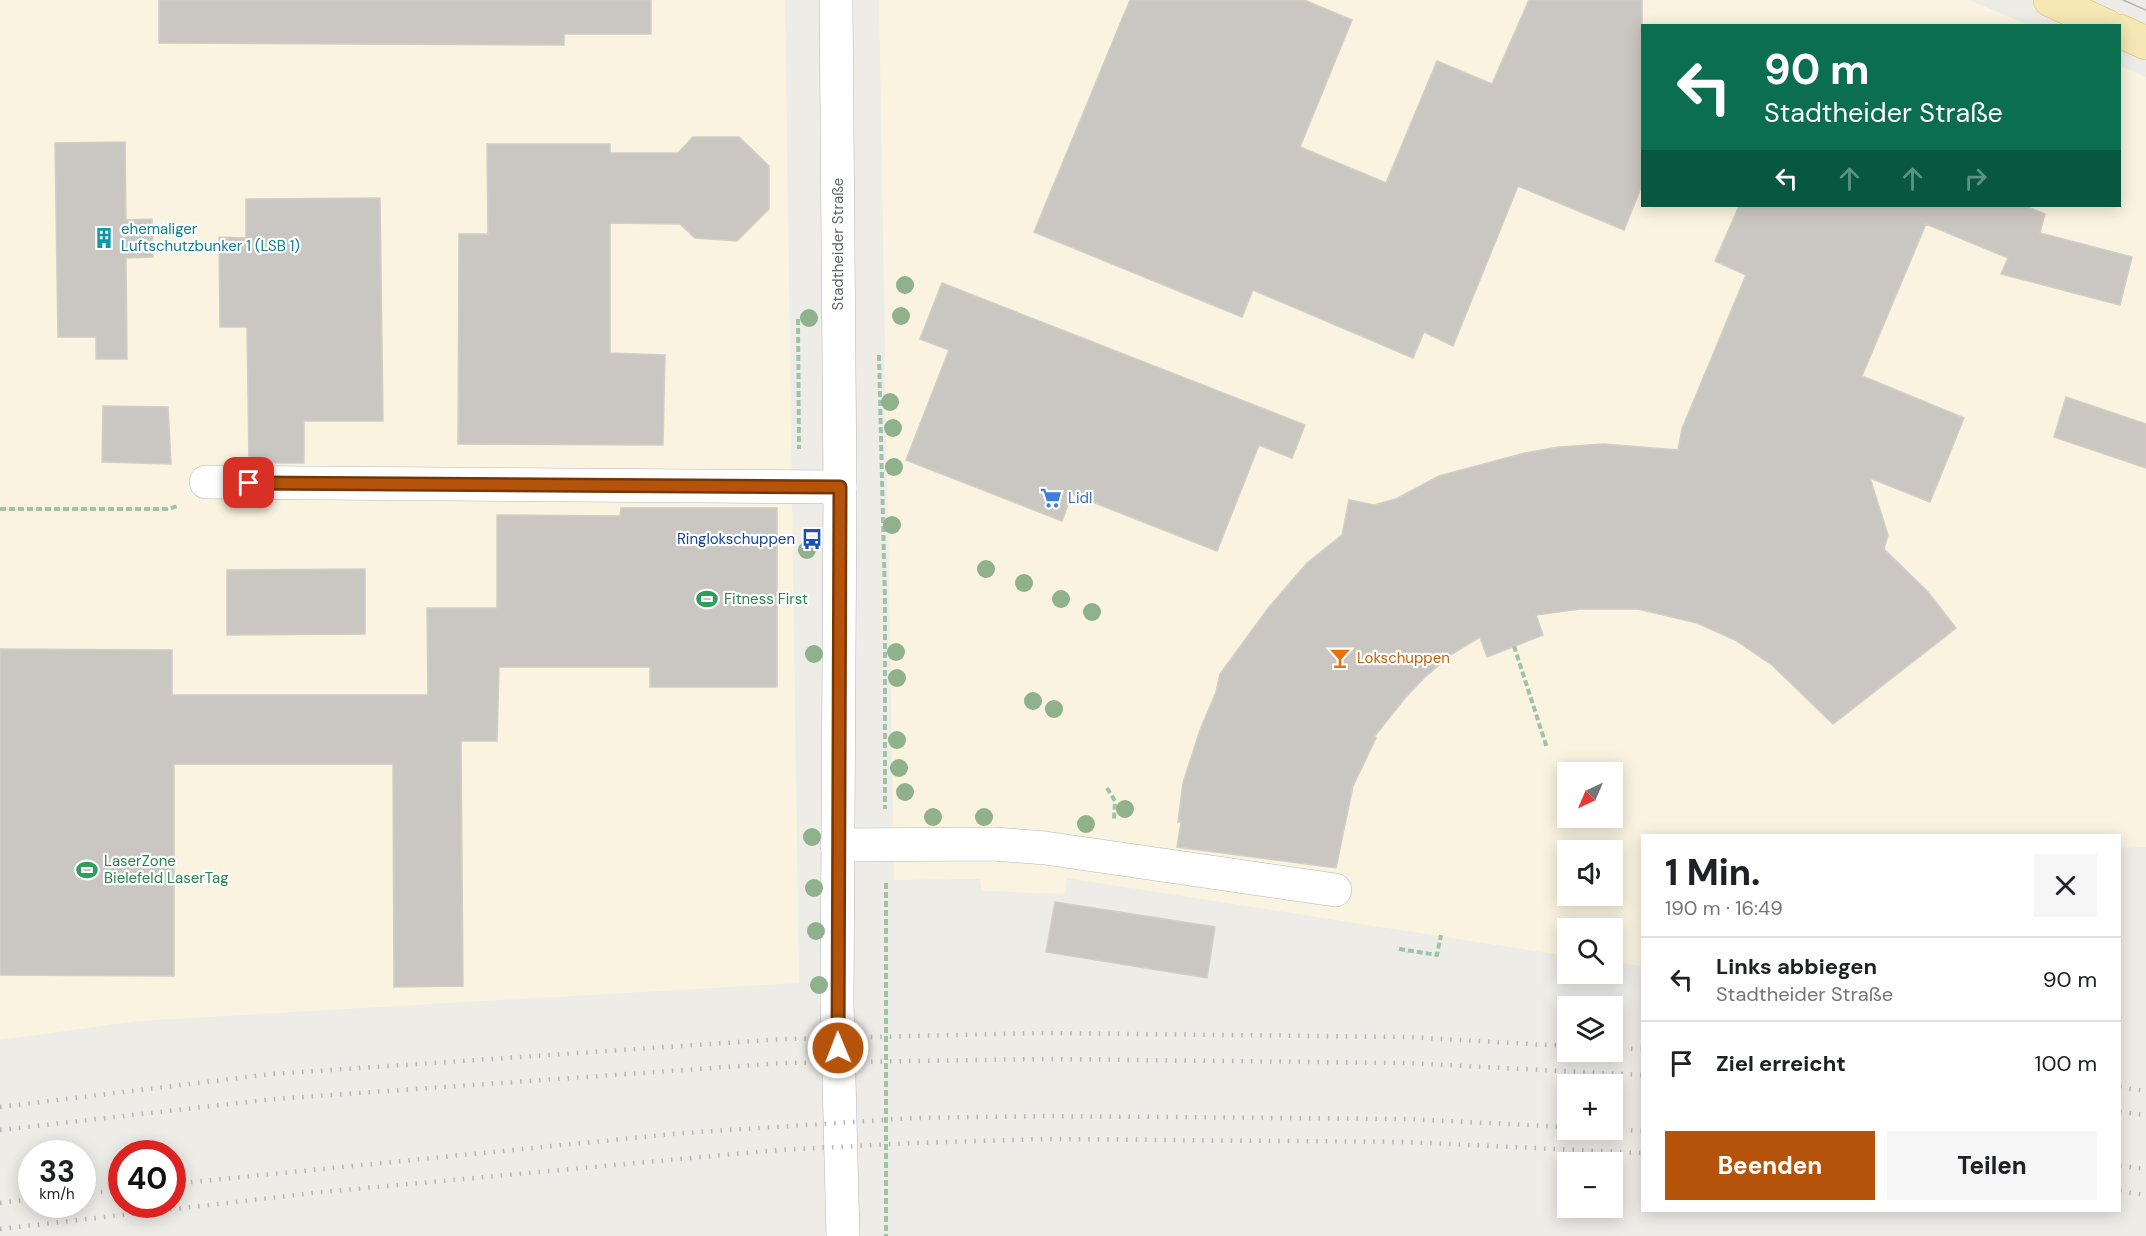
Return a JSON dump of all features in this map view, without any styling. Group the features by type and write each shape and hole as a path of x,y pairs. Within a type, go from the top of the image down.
{"main road":[{"path":"2050,0 2103,24"},
{"path":"2121,31 2146,43"}],"street":[{"name":"Stadtheider Straße","path":"836,0 840,487 837,1001 843,1236"},
{"path":"206,482 840,487"},
{"path":"837,845 994,844 1046,848 1335,890"}],"path":[{"path":"878,345 881,376 885,601 886,1236"},
{"path":"0,509 166,509 179,505 206,482"},
{"path":"1514,646 1547,748"},
{"path":"1107,788 1115,801 1114,826"},
{"path":"1399,949 1437,954 1441,935"}],"shaded area":[{"path":"0,0 785,0 799,983 138,1021 0,1040"},
{"path":"879,0 1969,0 2026,24 1641,24 1641,207 2121,207 2121,66 2146,77 2146,847 2121,848 2121,834 1641,834 1641,966 1623,963 1623,918 1557,918 1557,954 1067,878 1065,894 982,891 980,879 894,880"}],"building":[{"path":"159,0 651,0 651,34 564,34 564,45 159,43"},
{"path":"1130,0 1304,0 1352,20 1300,147 1386,183 1437,61 1492,84 1529,0 1642,0 1641,188 1624,230 1518,186 1453,346 1424,332 1413,358 1253,290 1242,317 1034,232"},
{"path":"693,137 739,137 769,166 769,209 737,241 695,238 680,224 610,223 610,353 665,355 663,445 458,444 459,234 488,234 487,144 610,144 610,153 678,153"},
{"name":"ehemaliger Luftschutzbunker 1 (LSB 1)","path":"125,142 126,220 152,219 153,257 126,258 127,359 96,359 96,337 58,337 55,143"},
{"path":"380,198 383,421 304,421 304,463 249,463 247,327 220,327 219,237 246,238 246,199"},
{"name":"Lokschuppen","path":"1739,207 2028,207 2045,214 2040,233 2132,257 2120,305 2001,274 2008,258 1926,224 1862,376 1964,418 1930,502 1870,478 1888,535 1884,549 1928,592 1956,628 1833,724 1772,665 1735,640 1697,623 1638,609 1580,609 1536,615 1543,635 1487,657 1480,637 1452,654 1424,678 1374,737 1376,738 1353,786 1336,868 1177,847 1183,783 1200,730 1216,692 1220,674 1269,607 1307,563 1342,535 1349,500 1374,505 1396,499 1439,476 1525,453 1559,447 1604,444 1678,450 1682,429 1746,275 1715,261"},
{"path":"942,283 1305,425 1292,458 1259,445 1217,551 1072,494 1062,521 906,460 949,350 920,339"},
{"path":"2066,397 2146,424 2146,468 2054,437"},
{"path":"103,406 168,407 171,464 102,462"},
{"path":"621,508 777,508 777,687 650,687 650,667 499,667 497,741 461,741 463,986 394,987 393,764 174,764 174,976 0,975 0,649 172,650 172,695 428,695 427,608 497,608 497,515 620,516"},
{"path":"365,569 365,634 227,635 227,570"},
{"path":"1055,902 1215,927 1207,978 1046,952"}],"tram line":[{"path":"2123,0 2146,10"}],"railway":[{"path":"0,1107 272,1074 783,1039 1043,1033 1407,1037 1557,1045"},
{"path":"1623,1048 1641,1049"},
{"path":"0,1130 274,1099 783,1063 1044,1059 1406,1063 1641,1075"},
{"path":"2121,1087 2146,1091"},
{"path":"2121,1112 2146,1115"},
{"path":"186,1183 683,1133 913,1118 1045,1116 1406,1119 1557,1126"},
{"path":"1623,1130 1641,1131"},
{"path":"0,1229 322,1192 778,1150 913,1143 1045,1139 1405,1142 1641,1153"},
{"path":"2121,1166 2146,1169"},
{"path":"96,1193 108,1191"},
{"path":"2121,1191 2146,1195"},
{"path":"0,1203 18,1201"}],"place":[{"name":"ehemaliger Luftschutzbunker 1 (LSB 1)","path":"104,238"},
{"name":"Lidl","path":"1051,498"},
{"name":"Ringlokschuppen","path":"812,539"},
{"name":"Fitness First","path":"707,599"},
{"name":"Lokschuppen","path":"1340,658"},
{"name":"LaserZone Bielefeld LaserTag","path":"87,870"}],"route":[{"path":"249,483 840,487 838,1048"}]}
